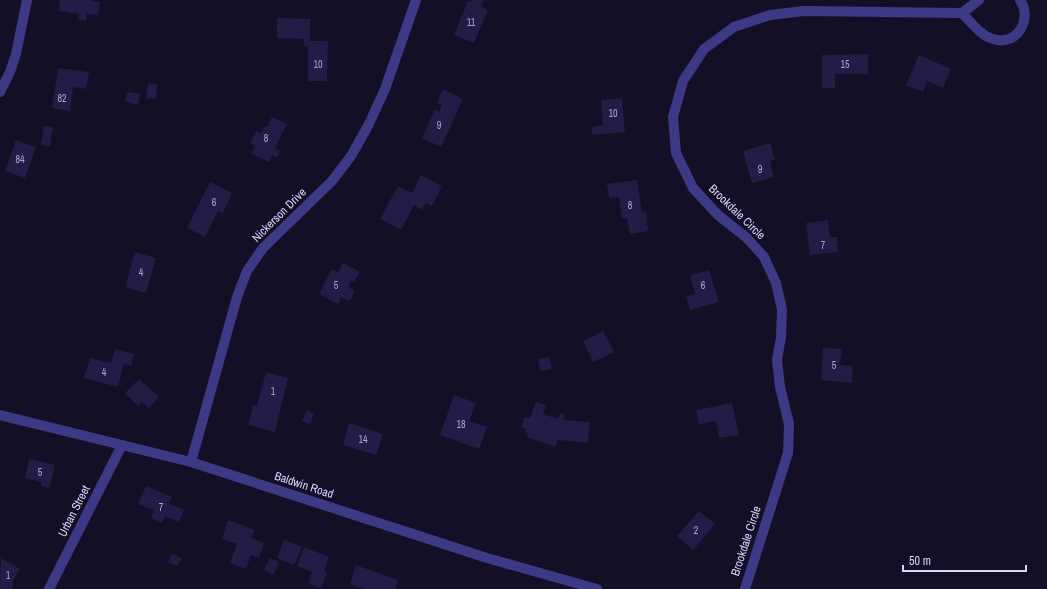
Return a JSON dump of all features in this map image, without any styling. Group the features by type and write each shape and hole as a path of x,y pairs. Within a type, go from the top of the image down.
{"street":[{"path":"0,92 10,72 16,54 27,0"},
{"name":"Nickerson Drive","path":"191,462 237,297 247,271 263,248 332,181 351,156 368,126 385,89 416,0"},
{"path":"979,0 962,13 987,37 998,40 1004,40 1015,36 1023,27 1025,16 1023,4 1020,0"},
{"name":"Brookdale Circle","path":"745,589 788,453 789,424 780,387 778,360 781,338 782,309 776,283 764,257 747,238 718,215 693,188 676,153 673,117 683,81 704,49 734,26 770,14 804,11 962,13"},
{"name":"Baldwin Road","path":"0,415 191,462 487,558 597,589"},
{"name":"Urban Street","path":"49,589 122,445"}],"building":[{"path":"60,0 89,0 100,2 98,15 87,14 86,21 78,20 79,14 59,11"},
{"path":"472,0 484,0 481,6 488,10 474,43 454,35 468,1 471,2"},
{"path":"277,18 310,19 310,41 328,41 327,81 308,81 308,46 304,46 304,39 277,38"},
{"path":"868,54 868,74 835,74 835,88 822,88 822,55"},
{"path":"919,55 951,69 943,88 927,81 923,92 906,85"},
{"path":"58,68 89,72 86,89 73,87 70,111 52,108"},
{"path":"148,83 157,84 156,99 146,98"},
{"path":"443,89 463,99 441,147 422,138 435,109 439,112 442,105 437,103"},
{"path":"127,92 140,94 138,105 125,102"},
{"path":"622,98 625,132 592,135 592,127 603,125 601,100"},
{"path":"272,117 287,124 275,148 280,151 277,157 272,155 269,162 251,154 255,146 250,143 256,131 261,133 265,126 267,127"},
{"path":"44,126 53,127 50,146 41,145"},
{"path":"16,140 36,147 25,178 5,171"},
{"path":"770,143 775,160 770,161 774,177 752,183 743,151"},
{"path":"421,175 442,186 432,206 426,203 422,210 414,205 401,230 380,219 398,186 412,193"},
{"path":"637,180 642,213 646,212 648,231 630,234 627,218 622,218 619,197 609,198 607,184"},
{"path":"210,182 232,193 223,213 218,211 205,237 187,228"},
{"path":"828,220 830,237 837,237 838,252 810,255 806,223"},
{"path":"135,252 156,258 146,293 125,287"},
{"path":"343,263 360,272 354,282 351,281 348,287 355,291 350,301 341,297 338,304 319,294 332,269 338,273"},
{"path":"709,270 719,302 690,310 686,297 695,294 690,275"},
{"path":"603,331 614,352 593,362 583,341"},
{"path":"823,348 842,349 840,365 853,366 852,383 821,380"},
{"path":"115,349 134,354 131,366 124,364 118,387 84,378 90,358 111,363"},
{"path":"550,357 552,369 540,371 538,359"},
{"path":"266,372 288,378 275,432 248,425 253,405 257,406"},
{"path":"139,379 159,397 149,408 142,402 138,406 125,393"},
{"path":"454,395 476,403 469,421 487,427 479,449 440,435"},
{"path":"536,402 546,405 543,414 558,419 560,413 565,415 563,420 590,422 588,443 558,440 555,447 527,437 528,434 525,433 526,429 521,427 525,417 530,418"},
{"path":"732,403 739,435 719,438 716,421 699,424 696,410"},
{"path":"307,410 314,414 310,424 302,421"},
{"path":"349,423 383,434 376,455 343,445"},
{"path":"29,459 55,465 50,488 41,486 41,482 25,478"},
{"path":"146,486 172,497 169,504 184,510 179,522 165,516 162,523 151,518 154,510 138,504"},
{"path":"699,511 715,524 693,550 677,536"},
{"path":"228,520 255,530 251,538 264,543 259,558 251,555 246,569 230,563 237,544 222,539"},
{"path":"284,539 302,547 294,565 277,558"},
{"path":"304,547 329,557 324,572 327,573 321,588 308,583 312,572 297,566"},
{"path":"172,554 182,558 178,566 168,562"},
{"path":"1,558 20,569 12,582 14,583 11,589 0,589"},
{"path":"270,558 279,562 274,575 264,570"},
{"path":"356,565 398,580 395,589 363,589 350,584"}]}
